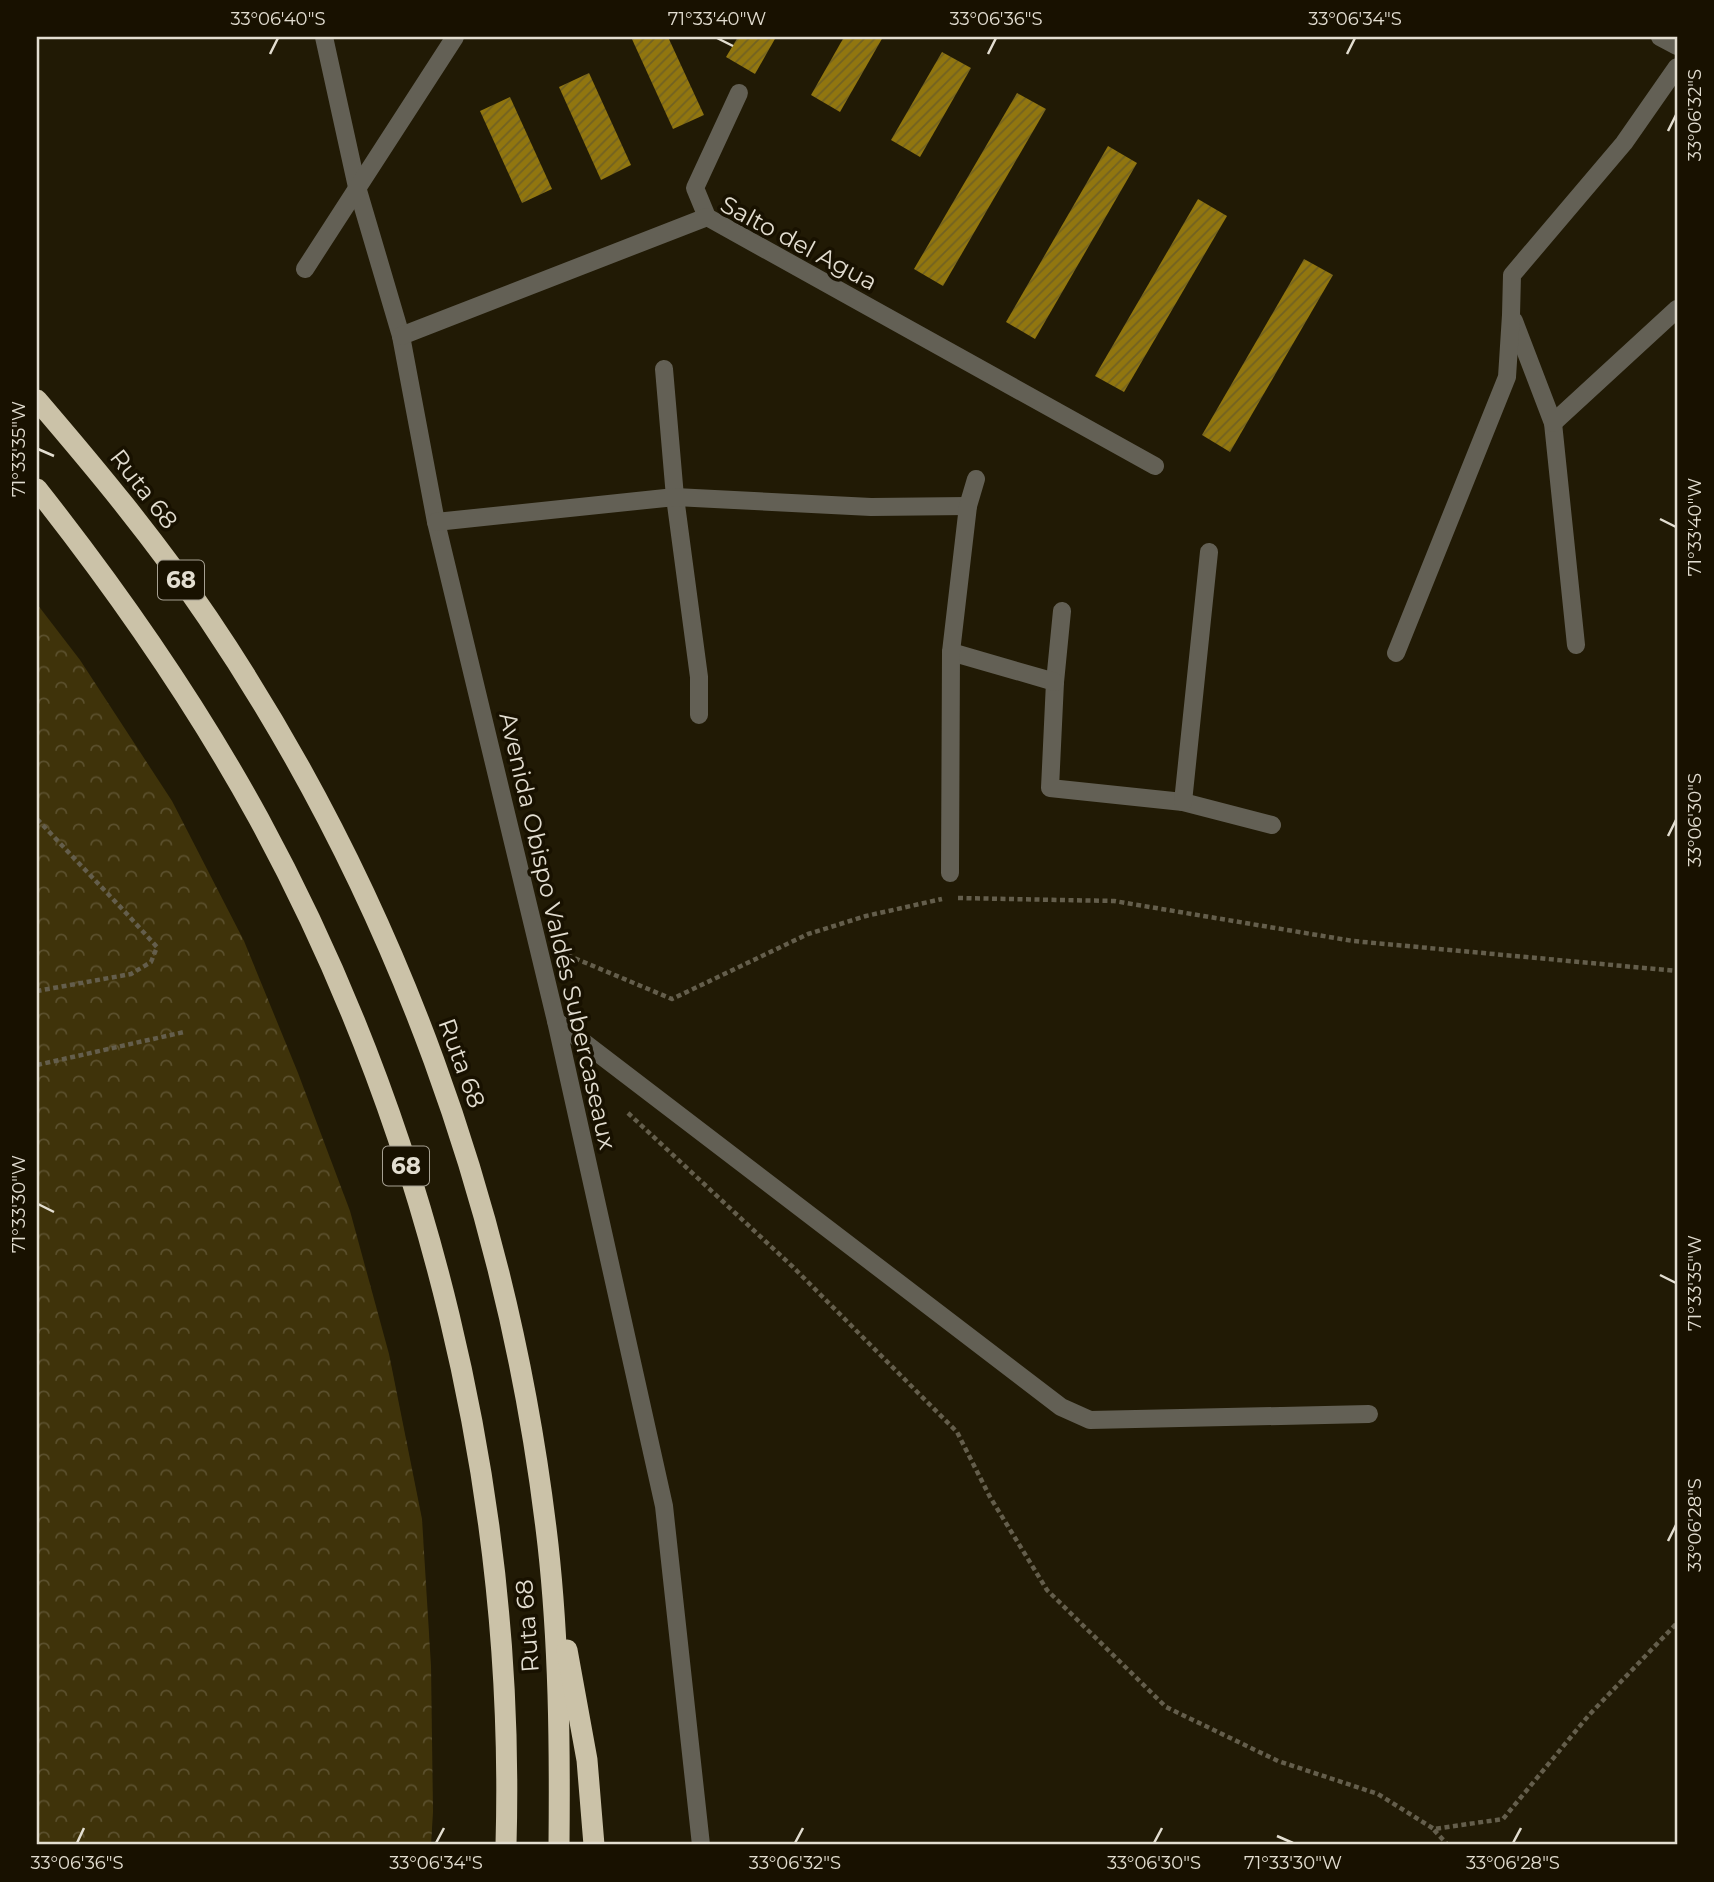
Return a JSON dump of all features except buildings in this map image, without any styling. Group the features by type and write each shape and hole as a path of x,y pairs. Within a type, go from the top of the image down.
{"highway":[{"name":"Ruta 68","path":"37,400 95,467 207,617 305,775 348,858 430,1047 464,1144 492,1243 516,1343 534,1445 548,1547 557,1665 559,1845"},
{"name":"Ruta 68","path":"37,489 90,556 151,641 207,729 259,819 348,1006 385,1101 417,1198 445,1297 467,1397 484,1499 497,1600 505,1703 506,1845"},
{"path":"548,1547 587,1760 594,1845"}],"street":[{"name":"Avenida Obispo Valdés Subercaseaux","path":"324,37 357,187 401,336 436,522 556,1021 664,1506 701,1845"},
{"path":"304,269 455,37"},
{"path":"1660,37 1677,46"},
{"path":"1396,653 1507,377 1511,275 1624,143 1677,67"},
{"path":"707,217 695,188 739,93"},
{"name":"Salto del Agua","path":"401,336 707,217 1155,466"},
{"path":"1553,424 1677,309"},
{"path":"1511,315 1553,424 1576,645"},
{"path":"664,369 675,497 699,677 699,715"},
{"path":"950,873 951,652 968,506 976,479"},
{"path":"436,522 675,497 871,507 968,506"},
{"path":"1183,802 1209,552"},
{"path":"1062,611 1055,682 1050,788 1183,802 1272,825"},
{"path":"951,652 1055,682"},
{"path":"556,1021 1061,1407 1090,1420 1369,1414"}],"path":[{"path":"37,819 157,947 151,962 131,974 37,991"},
{"path":"537,943 672,999 808,934 866,916 944,898"},
{"path":"957,898 1114,901 1353,942 1677,971"},
{"path":"37,1065 184,1032"},
{"path":"621,1106 793,1267 957,1432 990,1497 1047,1590 1166,1707 1279,1761 1378,1794 1434,1829 1448,1845"},
{"path":"1434,1829 1503,1819 1589,1715 1677,1623"}],"green space":[{"path":"37,604 80,660 172,801 244,941 350,1211 389,1354 422,1519 431,1666 431,1845 37,1845"}]}
